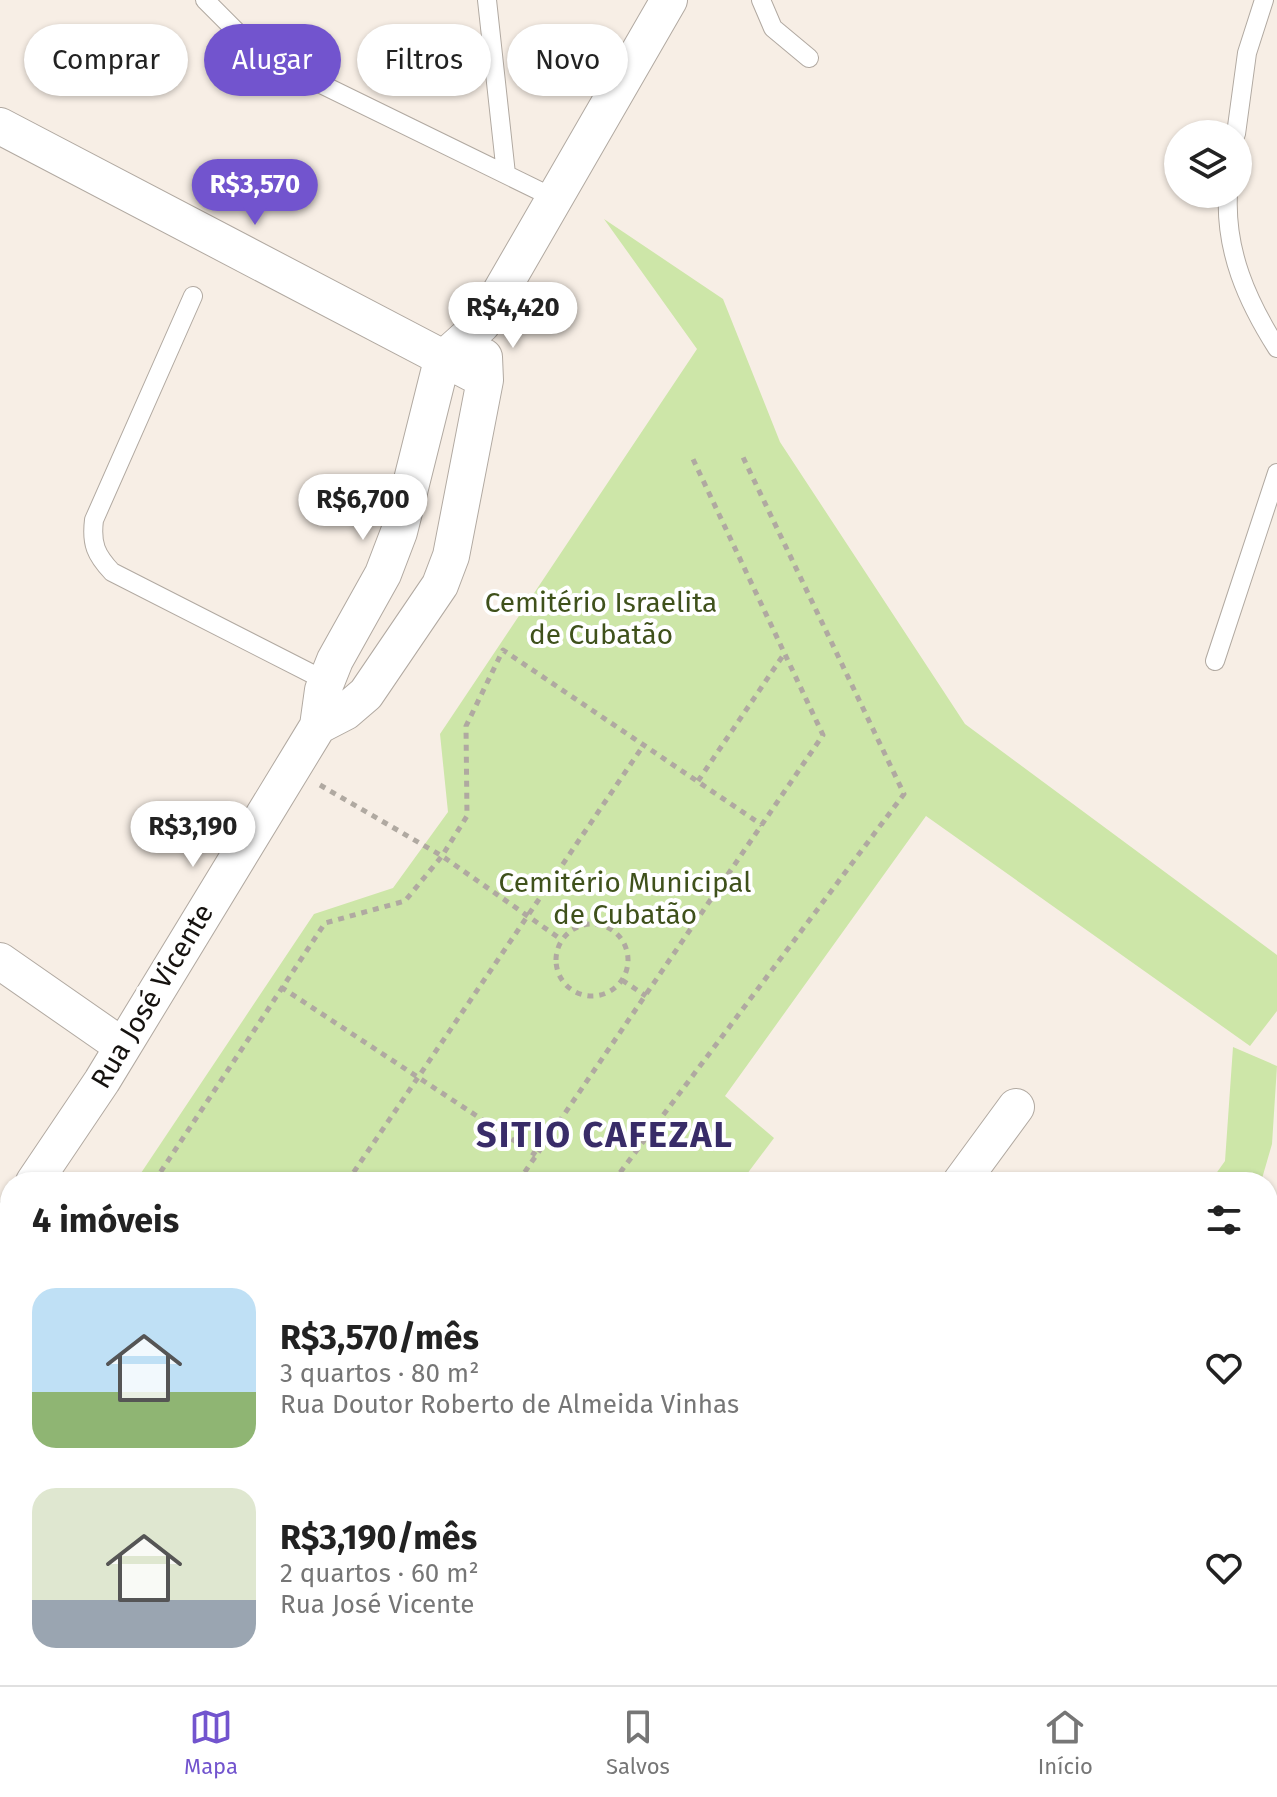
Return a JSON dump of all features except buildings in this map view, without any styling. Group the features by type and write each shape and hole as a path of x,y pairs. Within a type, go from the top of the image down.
{"street":[{"path":"442,360 482,324 669,0"},
{"path":"0,126 485,380"},
{"name":"Rua José Vicente","path":"318,726 345,712 366,694 440,585 451,556 485,380 482,324"},
{"name":"Rua José Vicente","path":"40,1172 122,1046 290,767 318,726 326,681 383,574 399,532 442,360"},
{"path":"0,961 122,1046"},
{"path":"968,1172 1016,1107"}],"lane":[{"path":"205,0 243,38 282,65 554,198"},
{"path":"487,0 506,174"},
{"path":"761,0 773,28 809,58"},
{"path":"1238,120 1247,53 1264,0"},
{"path":"1229,208 1235,264 1253,310 1277,348"},
{"path":"193,296 94,520 92,541 99,559 112,572 326,681"},
{"path":"1215,661 1277,473"}],"path":[{"path":"620,1172 904,794 741,453"},
{"path":"525,1172 823,735 692,457"},
{"path":"161,1172 325,923 405,901 442,856 467,816 466,726 503,650 645,743 762,825"},
{"path":"698,781 784,654"},
{"path":"354,1172 645,743"},
{"path":"290,767 442,856 562,940"},
{"path":"582,926 606,927 616,934 627,956 622,980 605,994 594,996 572,990 558,973 557,950 562,940 582,926"},
{"path":"622,980 646,996"},
{"path":"281,987 536,1155"}],"green space":[{"name":"Cemitério Municipal de Cubatão","path":"604,219 723,299 780,442 965,724 1277,955 1277,1011 1250,1046 926,816 725,1096 774,1138 748,1172 142,1172 314,914 393,888 448,812 440,734 697,349"},
{"path":"1233,1047 1277,1066 1272,1144 1264,1172 1217,1172 1225,1161"}],"district":[{"name":"SITIO CAFEZAL","path":"605,1135"}],"park label":[{"name":"Cemitério Israelita de Cubatão","path":"601,618"}]}
